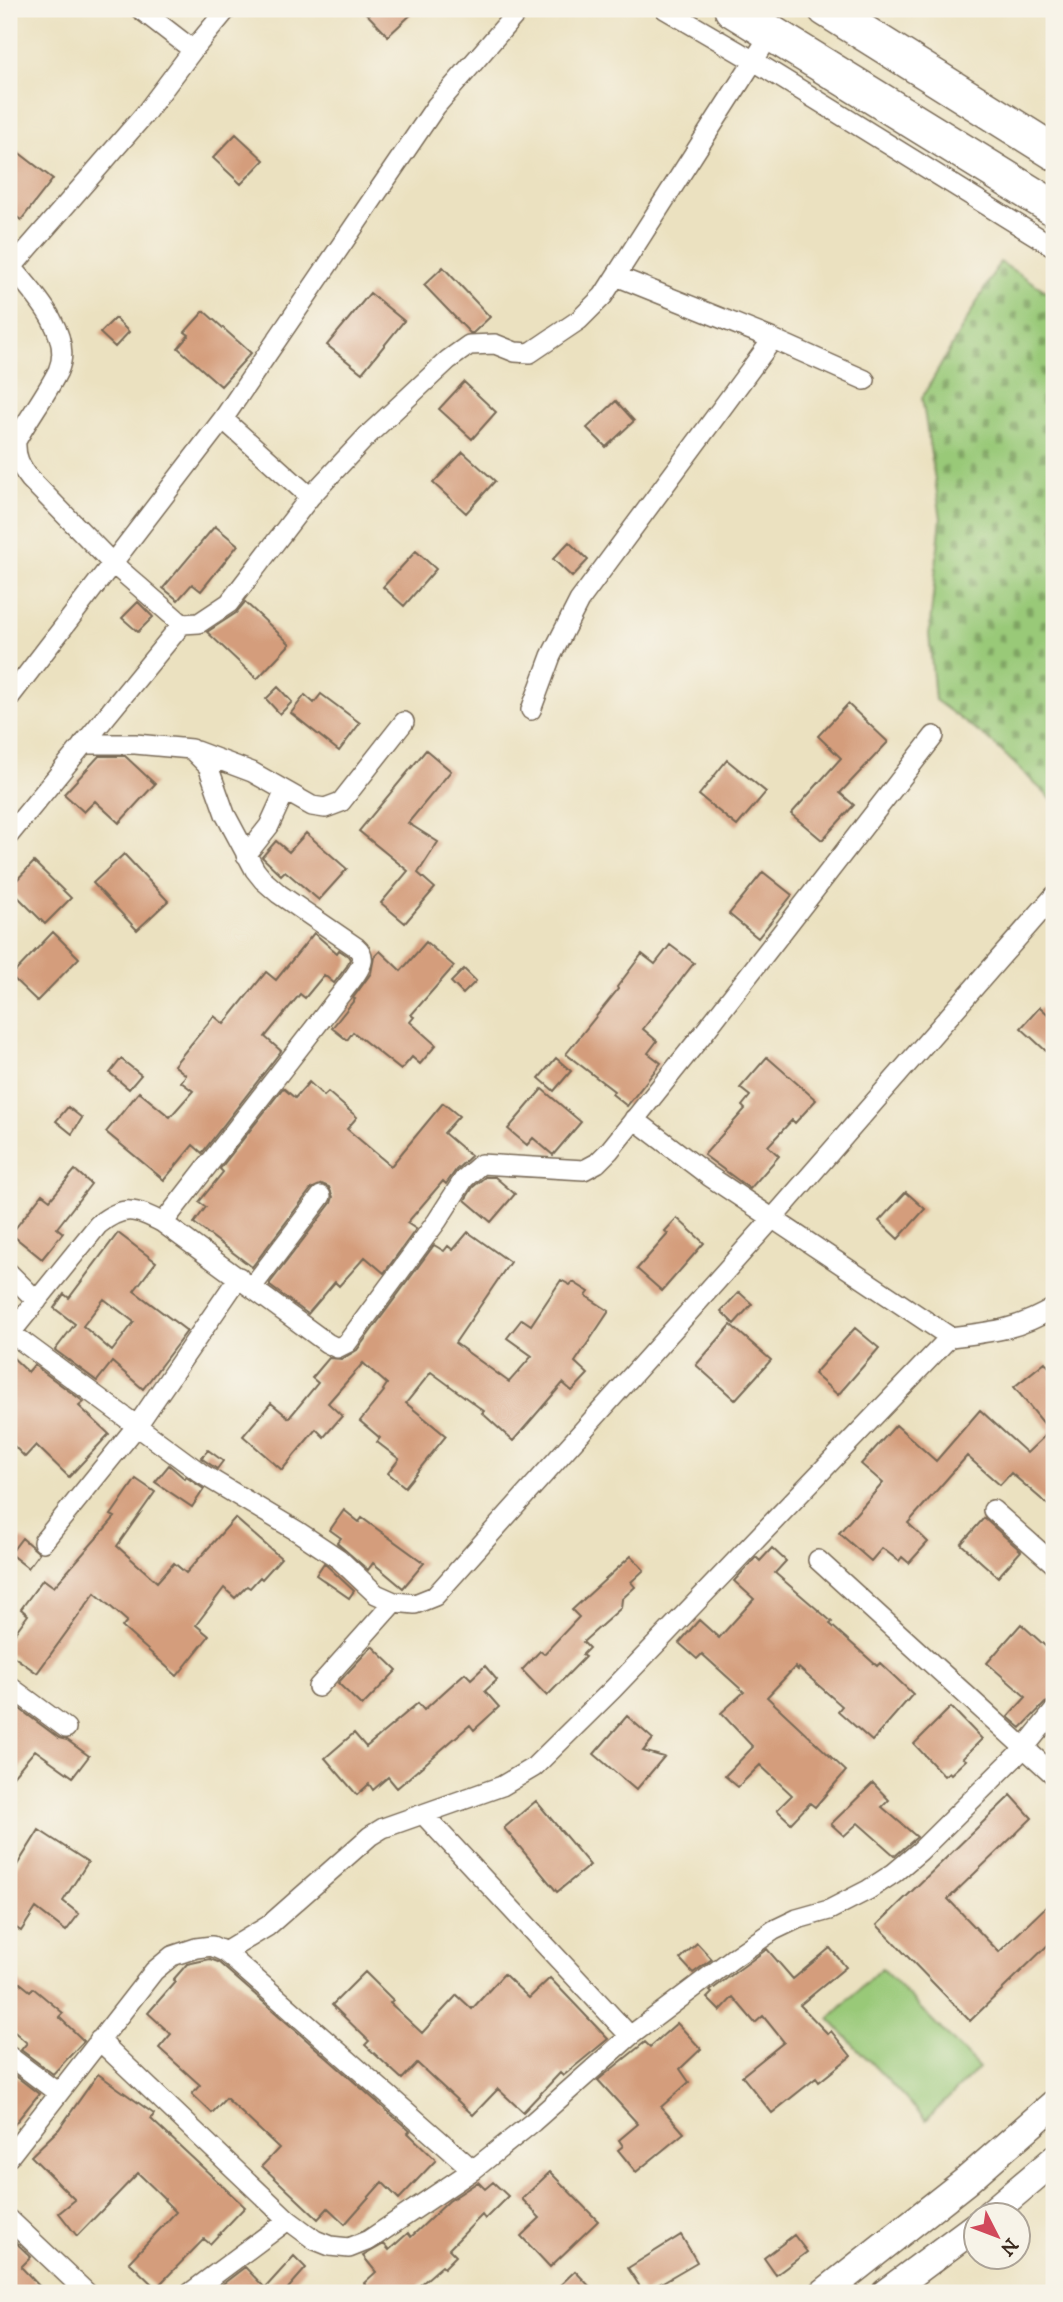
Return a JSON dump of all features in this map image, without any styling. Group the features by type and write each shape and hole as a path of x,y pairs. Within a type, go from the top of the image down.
{"highway":[{"path":"732,9 763,47 1054,208"},
{"path":"826,9 1054,152"}],"main road":[{"path":"824,2293 966,2181 1054,2104"},
{"path":"1006,2200 1054,2160"},
{"path":"886,2293 962,2236"}],"street":[{"path":"140,9 193,50"},
{"path":"227,9 144,115 10,266 57,326 62,344 58,370 16,441 19,465 111,562 182,624 199,623 229,603 310,497 368,435 448,360 469,345 495,344 515,352 530,353 579,320 603,296 617,276 763,47"},
{"path":"9,698 223,419 436,106 520,9"},
{"path":"666,9 763,47 1054,247"},
{"path":"617,276 865,380"},
{"path":"531,710 551,656 579,601 772,339"},
{"path":"223,419 310,497"},
{"path":"9,835 182,624"},
{"path":"83,744 135,744 191,750 252,772 312,806 325,808 341,802 404,722"},
{"path":"934,736 704,1034 597,1163 584,1170 481,1164 464,1179 437,1221 347,1343 337,1348 327,1343 163,1223 134,1210 113,1213 98,1225 10,1334 202,1474 339,1559 376,1594 394,1602 415,1604 435,1596 1054,896"},
{"path":"163,1223 362,965 361,951 263,880 246,855 225,814 208,766 191,750"},
{"path":"246,855 269,826 285,791"},
{"path":"634,1119 709,1176 950,1337"},
{"path":"43,1542 136,1427 246,1282 321,1196"},
{"path":"9,1273 37,1301"},
{"path":"225,1952 268,1926 370,1836 502,1786 534,1767 613,1689 950,1337 996,1331 1030,1322 1054,1308"},
{"path":"993,1510 1054,1564"},
{"path":"818,1560 1054,1775"},
{"path":"318,1687 394,1602"},
{"path":"9,1686 65,1728"},
{"path":"99,2040 288,2220 315,2240 330,2246 349,2248 369,2240 473,2171 630,2036 774,1930 797,1919 830,1910 894,1873 920,1851 1024,1748 1054,1712"},
{"path":"423,1814 630,2036"},
{"path":"9,2157 154,1971 172,1956 212,1946 225,1952 473,2171"},
{"path":"9,2056 58,2093"},
{"path":"9,2218 87,2293"},
{"path":"190,2293 288,2220"}],"green space":[{"path":"1000,262 1054,296 1054,802 993,743 935,700 929,634 941,518 922,398"},
{"path":"881,1968 979,2068 926,2120 829,2019"}],"building":[{"path":"362,9 417,9 388,36"},
{"path":"236,134 264,160 241,184 213,158"},
{"path":"18,152 53,179 21,220 9,211 9,164"},
{"path":"443,267 490,317 473,333 424,285"},
{"path":"370,293 404,321 362,373 327,345"},
{"path":"204,311 251,353 221,386 178,348 189,335 185,332"},
{"path":"115,318 129,332 115,347 100,333"},
{"path":"464,382 496,412 472,439 439,409"},
{"path":"616,401 634,421 606,447 587,428"},
{"path":"463,452 495,481 466,513 433,483"},
{"path":"215,526 238,545 201,591 192,584 178,600 163,588"},
{"path":"569,542 588,560 572,577 553,559"},
{"path":"416,551 436,569 404,606 383,587"},
{"path":"138,602 153,617 138,632 122,618"},
{"path":"245,602 290,644 257,679 207,632 236,613"},
{"path":"278,687 292,702 280,714 266,699"},
{"path":"321,694 360,723 339,751 291,713 305,695 314,703"},
{"path":"848,704 888,742 840,793 854,805 822,840 791,814 841,758 818,736"},
{"path":"426,750 451,771 408,823 438,842 418,873 435,888 405,923 381,903 408,871 359,831"},
{"path":"99,756 125,756 155,784 119,823 95,801 84,812 64,794"},
{"path":"727,760 766,792 737,826 699,795"},
{"path":"306,833 347,869 319,900 285,871 281,875 262,857 276,841 289,852"},
{"path":"124,854 168,901 137,930 93,883"},
{"path":"34,862 71,898 45,924 9,888"},
{"path":"763,872 792,895 758,938 729,914"},
{"path":"53,932 79,958 37,1001 11,976"},
{"path":"314,933 337,953 339,950 348,956 350,959 347,966 334,983 324,975 305,998 300,994 265,1037 281,1051 202,1153 193,1145 164,1180 106,1132 139,1092 170,1117 193,1091 181,1082 186,1075 174,1065 214,1016 224,1024 266,972 276,980"},
{"path":"426,942 454,966 411,1015 414,1017 410,1022 436,1045 420,1064 412,1057 401,1070 353,1032 347,1040 332,1028 355,999 353,998 371,973 374,957 380,951 401,971"},
{"path":"670,945 694,963 643,1029 657,1041 648,1053 661,1063 627,1106 612,1094 614,1091 566,1054 642,954 655,964"},
{"path":"464,969 476,981 463,994 451,982"},
{"path":"1040,1007 1054,1020 1054,1041 1046,1051 1021,1028"},
{"path":"767,1057 816,1100 795,1123 792,1120 768,1146 779,1156 750,1189 704,1155 745,1109 742,1106 750,1096 740,1088"},
{"path":"556,1058 571,1071 554,1091 539,1078"},
{"path":"121,1059 141,1075 129,1089 110,1073"},
{"path":"309,1082 324,1096 328,1092 357,1117 347,1129 391,1166 443,1103 459,1116 444,1133 471,1156 446,1184 443,1181 407,1223 416,1229 384,1273 365,1257 339,1286 335,1282 308,1314 270,1286 270,1283 331,1203 333,1197 329,1187 322,1184 311,1189 252,1267 194,1223 206,1207 199,1202 223,1172 220,1169 283,1088 295,1098"},
{"path":"542,1089 581,1122 553,1155 533,1138 527,1145 508,1129"},
{"path":"68,1107 82,1118 72,1134 56,1121"},
{"path":"75,1170 91,1184 57,1228 63,1233 42,1259 11,1234 42,1194 50,1200"},
{"path":"485,1177 495,1177 515,1194 491,1222 465,1200 473,1187"},
{"path":"906,1192 925,1209 898,1239 879,1221"},
{"path":"677,1218 704,1243 662,1291 637,1269 668,1234 665,1231"},
{"path":"468,1232 510,1262 455,1343 509,1382 532,1356 507,1338 522,1319 531,1325 561,1280 570,1285 573,1282 589,1292 586,1296 609,1311 575,1362 588,1374 572,1391 563,1383 513,1441 482,1413 484,1411 431,1372 406,1403 446,1436 405,1487 388,1473 399,1459 377,1442 380,1438 360,1421 387,1384 363,1363 328,1403 342,1416 324,1437 316,1429 282,1470 243,1436 271,1403 289,1418 318,1383 312,1378 329,1358 342,1359 357,1350 434,1245 444,1251 448,1246 453,1250"},
{"path":"118,1233 156,1262 134,1291 187,1331 143,1389 112,1362 97,1381 55,1350 75,1324 54,1308 64,1294 69,1298","holes":["104,1299 134,1322 112,1351 83,1326"]},
{"path":"739,1292 752,1304 734,1324 721,1311"},
{"path":"731,1325 771,1360 735,1400 696,1365"},
{"path":"855,1328 879,1348 838,1395 814,1374"},
{"path":"9,1354 28,1372 34,1365 84,1402 79,1406 109,1434 69,1477 36,1445 25,1457 9,1441"},
{"path":"1045,1362 1054,1374 1054,1510 1011,1473 1000,1485 967,1456 908,1523 928,1542 909,1563 902,1557 899,1561 882,1548 871,1561 839,1533 883,1483 861,1464 896,1425 936,1461 980,1410 1027,1453 1050,1431 1014,1387"},
{"path":"208,1450 223,1461 217,1469 201,1458"},
{"path":"169,1465 185,1479 186,1477 204,1489 192,1507 155,1482"},
{"path":"136,1479 155,1492 117,1546 157,1582 174,1563 186,1573 235,1518 281,1558 262,1579 260,1577 250,1588 247,1586 235,1598 224,1588 196,1625 209,1636 177,1676 122,1627 127,1621 95,1593 37,1673 9,1653 9,1641 28,1615 21,1609 43,1579 54,1587 115,1517 111,1515"},
{"path":"344,1510 359,1522 362,1518 424,1563 403,1588 373,1563 368,1570 337,1543 341,1538 330,1530"},
{"path":"984,1518 1021,1551 998,1577 961,1544"},
{"path":"22,1538 39,1553 28,1568 10,1554"},
{"path":"772,1548 786,1561 775,1573 832,1622 830,1624 877,1666 880,1663 913,1694 872,1741 838,1711 842,1706 795,1667 767,1697 846,1771 815,1807 810,1803 791,1823 777,1810 792,1795 760,1765 738,1787 725,1776 753,1747 721,1713 744,1692 702,1654 697,1659 679,1643 699,1620 719,1638 754,1599 734,1581 756,1557 760,1561"},
{"path":"631,1556 644,1570 631,1582 635,1587 622,1599 621,1608 583,1642 589,1648 582,1655 585,1657 547,1696 522,1670 540,1651 544,1654 579,1617 572,1610"},
{"path":"324,1563 354,1591 349,1598 316,1575"},
{"path":"1021,1624 1054,1654 1054,1699 1045,1703 1021,1728 1008,1717 1026,1697 987,1663"},
{"path":"372,1646 397,1670 362,1706 338,1683"},
{"path":"485,1666 497,1680 485,1691 499,1707 474,1730 470,1725 397,1788 388,1777 373,1790 369,1784 357,1795 325,1758 354,1733 366,1747 418,1703 424,1710 465,1673 471,1679"},
{"path":"9,1701 59,1738 67,1740 89,1756 73,1777 35,1750 9,1781"},
{"path":"951,1707 982,1739 963,1758 966,1760 951,1774 949,1772 944,1776 914,1744"},
{"path":"627,1716 653,1739 643,1751 664,1757 636,1790 594,1754"},
{"path":"873,1783 889,1800 882,1807 917,1837 895,1856 858,1823 844,1836 831,1824"},
{"path":"1011,1795 1032,1818 948,1899 999,1952 1054,1899 1054,1939 970,2021 877,1925"},
{"path":"536,1801 590,1865 557,1892 504,1828"},
{"path":"39,1830 88,1862 63,1901 79,1914 66,1931 36,1908 21,1931 9,1923 9,1878"},
{"path":"697,1943 712,1959 693,1973 680,1959"},
{"path":"830,1948 846,1967 800,2005 828,2034 831,2031 851,2056 819,2082 816,2078 772,2113 742,2076 784,2042 763,2016 755,2023 733,1997 720,2011 707,1998 712,1993 710,1991 767,1949 793,1979"},
{"path":"210,1959 218,1962 410,2131 408,2133 436,2160 399,2199 382,2182 345,2224 328,2208 318,2219 262,2166 279,2148 226,2098 212,2113 192,2094 200,2085 159,2048 171,2034 148,2013 187,1964"},
{"path":"365,1972 393,2000 390,2003 422,2033 457,1995 472,2009 504,1974 529,1998 550,1978 608,2039 563,2076 560,2073 523,2112 498,2089 473,2115 417,2063 402,2079 365,2045 369,2041 332,2005"},
{"path":"9,1974 30,1991 33,1988 63,2013 59,2017 84,2041 53,2074 21,2050 27,2043 9,2027"},
{"path":"677,2023 701,2049 680,2069 689,2082 661,2107 684,2133 636,2172 618,2150 623,2146 619,2140 638,2124 598,2080 645,2042 650,2047"},
{"path":"9,2071 39,2094 9,2131"},
{"path":"98,2074 154,2114 151,2119 245,2207 210,2244 204,2239 156,2288 129,2262 176,2212 165,2199 138,2173 77,2236 59,2213 75,2200 31,2156 59,2129"},
{"path":"550,2172 598,2221 550,2267 521,2236 540,2218 522,2199"},
{"path":"478,2182 485,2189 493,2182 508,2196 485,2219 482,2215 449,2249 456,2256 411,2293 373,2293 364,2283 376,2272 363,2256 384,2244 389,2250 408,2233 411,2237 449,2201"},
{"path":"681,2235 697,2262 644,2293 628,2268"},
{"path":"794,2235 807,2252 776,2275 764,2258"},
{"path":"9,2236 31,2257 21,2267 46,2293 9,2293"},
{"path":"294,2256 306,2268 284,2293 211,2293 245,2267 265,2288"},
{"path":"575,2271 596,2293 552,2293"}]}
